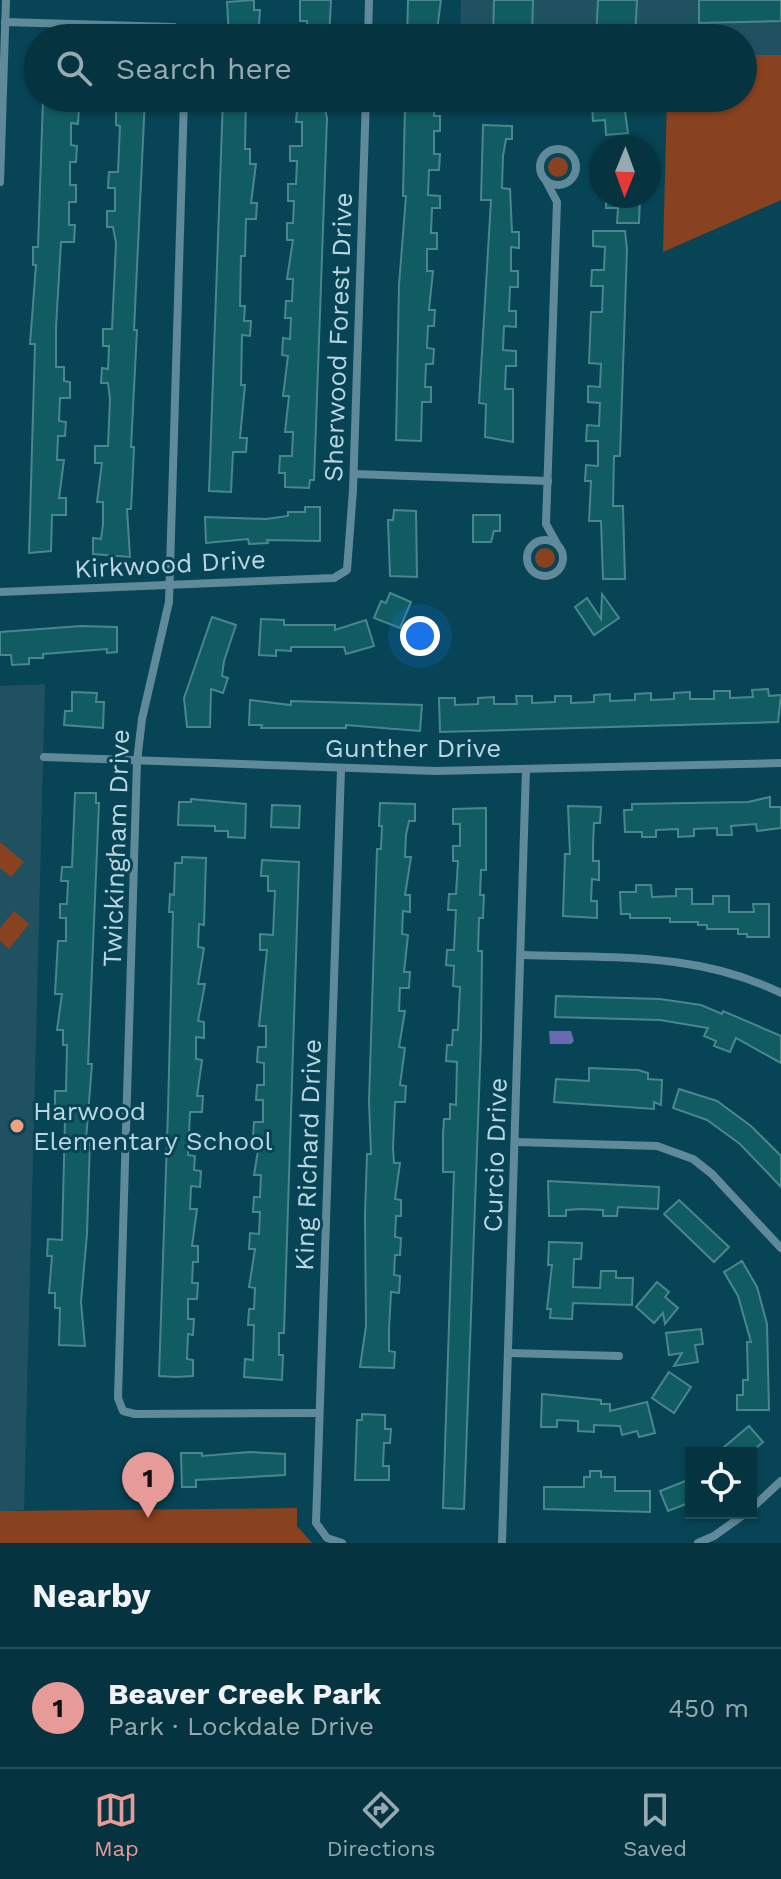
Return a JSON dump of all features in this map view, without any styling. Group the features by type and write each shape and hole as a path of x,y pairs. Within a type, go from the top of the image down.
{"street":[{"path":"0,182 6,0"},
{"path":"368,24 369,0"},
{"path":"5,22 74,24"},
{"name":"Twickingham Drive","path":"184,112 167,619 142,719 137,761 118,1398 123,1411 135,1414 319,1413"},
{"name":"Sherwood Forest Drive","path":"342,575 350,563 366,112"},
{"path":"546,524 563,553 562,564 554,574 542,576 528,564 528,552 546,524 557,202 576,171 575,160 567,151 555,149 545,154 540,164 557,202"},
{"path":"546,181 557,186 569,182"},
{"path":"354,474 548,481"},
{"path":"534,543 546,539 557,544"},
{"name":"Kirkwood Drive","path":"0,592 342,575"},
{"name":"Gunther Drive","path":"44,757 341,769 526,769 781,763"},
{"name":"King Richard Drive","path":"341,769 316,1523 327,1538 342,1543"},
{"name":"Curcio Drive","path":"502,1543 526,769"},
{"path":"522,955 676,960 751,979 781,993"},
{"path":"516,1142 657,1146 676,1152 712,1174 781,1248"},
{"path":"509,1353 619,1356"},
{"path":"757,1503 781,1481"},
{"path":"698,1543 738,1519"}],"shaded area":[{"path":"461,0 781,0 781,55 757,55 757,24 460,24"},
{"path":"757,55 781,55 781,200 663,252 667,112 757,112"},
{"path":"558,157 565,160 568,167 565,174 558,177 551,174 548,167 551,160"},
{"path":"545,548 552,551 555,558 552,565 545,568 538,565 535,558 538,551"},
{"name":"Harwood Elementary School","path":"45,684 24,1510 0,1511 0,686"},
{"path":"0,842 24,862 11,877 0,868"},
{"path":"14,911 29,924 9,949 0,941 0,928"},
{"path":"549,1031 571,1031 574,1041 571,1044 550,1044"},
{"path":"297,1508 297,1526 312,1543 0,1543 0,1511"}],"building":[{"path":"254,0 254,10 260,10 259,24 228,24 227,2"},
{"path":"300,0 331,0 330,24 300,21"},
{"path":"408,0 441,0 438,24 407,24"},
{"path":"494,0 533,0 532,24 493,24"},
{"path":"598,0 637,0 636,24 597,24"},
{"path":"699,0 781,0 781,21 699,23"},
{"path":"43,112 79,112 78,124 71,123 71,145 77,146 76,162 70,162 70,185 76,185 76,202 69,202 69,225 75,225 74,242 61,242 56,327 56,367 64,367 64,381 70,382 70,398 60,398 59,421 66,422 65,436 58,436 57,460 64,460 59,498 66,498 66,515 52,515 51,551 29,553 35,344 30,344 36,265 33,265 33,247 38,247"},
{"path":"116,112 144,112 134,330 137,330 131,447 134,447 133,470 131,509 127,509 130,557 93,554 93,538 101,539 103,524 103,502 97,502 102,463 95,463 95,446 108,446 110,399 108,383 101,383 102,368 108,369 109,346 103,346 103,329 112,329 116,243 113,227 107,227 107,211 115,211 115,188 108,188 109,172 118,172 120,126 116,125"},
{"path":"223,112 246,112 245,149 250,149 250,164 256,164 251,203 257,203 256,219 246,219 245,256 241,256 240,306 245,306 244,321 251,321 250,336 242,335 241,385 245,385 240,438 247,438 246,452 233,452 231,492 209,491"},
{"path":"297,112 326,112 327,118 314,480 310,480 309,488 285,487 285,473 279,473 280,456 292,456 293,432 285,432 289,396 283,396 288,356 282,355 283,338 290,339 291,318 285,318 286,301 292,301 293,279 287,279 293,240 287,240 287,223 293,223 294,201 288,201 288,184 296,184 297,161 290,161 290,146 302,146 302,122 296,122"},
{"path":"405,112 434,112 434,116 440,116 440,131 434,131 434,154 440,154 439,170 429,170 428,195 440,196 440,208 432,208 431,233 437,233 437,249 427,249 427,271 433,271 429,310 435,310 434,326 428,326 427,348 434,349 433,364 426,364 425,387 431,387 431,402 422,402 421,441 396,440 399,285 406,196 403,196"},
{"path":"592,112 625,112 628,133 606,135 605,120 593,121"},
{"path":"483,125 512,126 512,139 506,139 503,156 502,188 510,189 512,232 519,232 519,248 511,247 511,271 518,271 518,287 510,287 509,311 516,311 516,327 504,326 503,350 516,351 516,366 506,366 505,389 513,389 513,442 485,437 486,404 479,403 491,200 481,200"},
{"path":"618,208 640,208 639,223 617,223"},
{"path":"593,231 625,231 627,249 620,456 614,456 613,506 623,506 625,579 603,579 601,521 589,521 591,481 585,481 586,465 598,466 598,441 586,441 587,425 599,426 600,403 588,402 588,386 600,387 601,364 589,363 591,312 602,312 603,286 591,286 592,270 604,270 605,247 593,246"},
{"path":"305,507 320,507 320,541 267,540 268,543 249,544 248,539 206,543 205,517 266,519 288,516 288,512 305,512"},
{"path":"394,510 416,511 417,577 390,576 388,520 393,520"},
{"path":"473,515 500,515 500,531 494,531 491,542 473,542"},
{"path":"390,593 411,602 400,628 374,618 381,601 386,603"},
{"path":"602,594 619,618 594,635 575,607 587,598 601,619"},
{"path":"212,617 236,625 224,661 222,676 228,678 223,693 211,689 210,727 187,727 184,698"},
{"path":"261,619 284,620 284,625 335,625 335,630 366,620 374,646 346,654 344,647 291,647 291,651 276,650 276,656 259,655"},
{"path":"81,626 117,627 117,652 107,653 107,649 43,654 43,658 29,658 29,664 12,665 11,655 0,655 0,632"},
{"path":"768,689 769,696 781,695 778,722 440,732 439,698 455,698 455,705 478,704 478,698 494,697 494,704 517,704 516,696 532,696 532,703 555,702 555,696 571,696 571,703 594,702 594,695 610,694 610,701 635,700 635,694 651,693 651,700 674,699 674,693 690,692 690,699 714,699 714,691 730,691 730,698 753,697 752,690"},
{"path":"72,692 97,693 96,702 104,702 103,728 64,725 65,711 72,711"},
{"path":"250,700 291,705 291,701 422,705 420,731 346,725 346,728 261,728 262,725 249,725"},
{"path":"75,793 96,793 96,803 99,803 88,1064 92,1064 86,1140 90,1140 87,1234 81,1302 85,1346 59,1345 60,1308 55,1308 55,1293 49,1293 52,1256 47,1256 48,1239 62,1240 65,1120 61,1120 61,1105 55,1105 55,1091 66,1091 67,1045 63,1045 63,1030 57,1030 62,994 55,994 58,941 66,941 66,918 60,918 60,904 67,904 68,881 61,881 62,867 72,867"},
{"path":"770,797 770,807 781,807 781,828 757,831 756,824 731,826 732,835 717,835 717,828 694,829 694,836 678,837 678,829 656,830 656,837 642,837 642,832 625,832 624,810 632,810 632,804 748,802"},
{"path":"191,799 246,804 245,838 228,837 228,831 215,831 215,826 178,825 179,802 191,802"},
{"path":"380,803 415,804 415,821 409,821 406,835 405,857 411,857 405,895 410,895 410,912 403,911 402,934 408,935 404,972 410,972 409,988 400,988 399,1011 405,1011 399,1047 405,1048 400,1085 406,1086 405,1102 395,1102 393,1148 394,1163 400,1163 395,1199 401,1200 401,1216 396,1216 395,1237 401,1238 400,1255 395,1255 394,1275 400,1276 399,1293 391,1292 389,1329 389,1351 395,1352 394,1368 360,1367 366,1326 365,1215 367,1154 371,1154 369,1101 377,849 381,849 382,826 379,826"},
{"path":"272,805 300,806 299,828 271,827"},
{"path":"568,806 601,807 600,823 594,823 593,845 593,861 599,861 599,880 592,879 591,901 597,901 597,918 563,916 565,854 570,854"},
{"path":"486,808 486,870 481,870 480,895 484,895 483,918 479,918 478,951 482,951 481,1039 464,1509 443,1508 454,1172 443,1172 443,1135 444,1119 450,1119 450,1104 456,1105 457,1062 446,1061 447,1045 452,1045 453,1030 458,1030 460,987 453,986 454,966 446,965 447,950 454,950 456,910 448,910 449,894 456,894 458,861 453,861 453,846 460,846 460,824 453,824 453,809"},
{"path":"182,857 206,858 204,925 199,924 198,947 204,948 198,984 205,984 198,1021 204,1022 204,1038 196,1037 196,1059 202,1060 197,1096 203,1096 202,1112 190,1112 188,1155 195,1156 194,1170 201,1171 200,1187 191,1186 190,1209 197,1209 192,1246 198,1246 198,1262 193,1262 192,1283 198,1283 197,1299 188,1299 188,1319 194,1319 193,1335 188,1334 187,1359 193,1360 193,1376 176,1377 159,1376 173,912 169,912 170,894 174,895 175,863 182,863"},
{"path":"262,860 299,862 284,1333 279,1333 279,1355 283,1355 282,1380 244,1377 245,1359 253,1360 254,1325 248,1325 249,1309 254,1309 255,1288 249,1287 255,1249 249,1249 250,1233 259,1234 260,1212 253,1212 254,1197 260,1197 261,1175 254,1175 260,1138 253,1137 254,1122 263,1122 263,1100 256,1100 257,1085 264,1085 264,1063 257,1062 258,1047 266,1047 266,1026 259,1026 267,950 260,950 260,934 273,935 275,891 268,891 268,876 261,876"},
{"path":"636,885 651,885 652,897 676,896 676,889 692,889 692,904 713,904 713,896 729,896 729,912 754,912 753,904 769,904 769,937 747,937 747,934 738,934 738,929 707,929 707,925 698,925 698,922 670,922 670,918 630,918 630,914 621,914 620,892 636,892"},
{"path":"556,996 660,999 701,1005 722,1014 723,1011 781,1036 781,1063 736,1038 730,1052 714,1046 716,1041 704,1036 708,1028 660,1020 555,1017"},
{"path":"589,1068 638,1070 648,1073 648,1079 662,1080 661,1105 654,1102 654,1109 554,1102 556,1079 589,1081"},
{"path":"679,1089 717,1101 751,1126 781,1156 781,1187 740,1144 707,1120 673,1108"},
{"path":"548,1181 659,1187 658,1209 618,1207 617,1216 603,1216 603,1210 581,1209 566,1210 566,1216 549,1216"},
{"path":"679,1200 729,1247 714,1262 664,1214"},
{"path":"549,1242 582,1243 581,1259 574,1259 573,1287 600,1288 601,1271 616,1271 616,1278 633,1278 632,1305 573,1303 572,1319 550,1318 551,1309 547,1309 552,1265 548,1265"},
{"path":"742,1261 757,1287 767,1324 769,1410 737,1410 737,1395 743,1395 743,1380 748,1380 747,1342 751,1342 738,1296 724,1272"},
{"path":"657,1282 669,1292 665,1297 678,1308 665,1324 663,1313 654,1323 636,1307"},
{"path":"701,1329 703,1344 695,1345 698,1362 674,1366 682,1353 669,1355 666,1333"},
{"path":"669,1372 691,1387 674,1413 652,1398"},
{"path":"542,1394 601,1400 601,1404 610,1404 610,1411 647,1402 655,1433 639,1437 637,1431 622,1435 620,1426 594,1425 594,1432 578,1431 578,1421 557,1420 557,1427 541,1427"},
{"path":"362,1414 385,1415 385,1429 391,1429 390,1443 384,1443 383,1466 389,1466 389,1480 355,1480 357,1420 362,1420"},
{"path":"749,1426 763,1442 757,1447 724,1447"},
{"path":"250,1452 285,1454 285,1475 196,1480 196,1487 182,1487 181,1453 202,1453 202,1456"},
{"path":"590,1471 601,1471 601,1477 615,1477 615,1491 650,1491 650,1512 544,1509 544,1487 584,1487 584,1477 590,1477"},
{"path":"685,1481 685,1504 668,1511 660,1491"}],"place":[{"name":"Harwood Elementary School","path":"17,1126"},
{"name":"Beaver Creek Park","path":"148,1518"}]}
